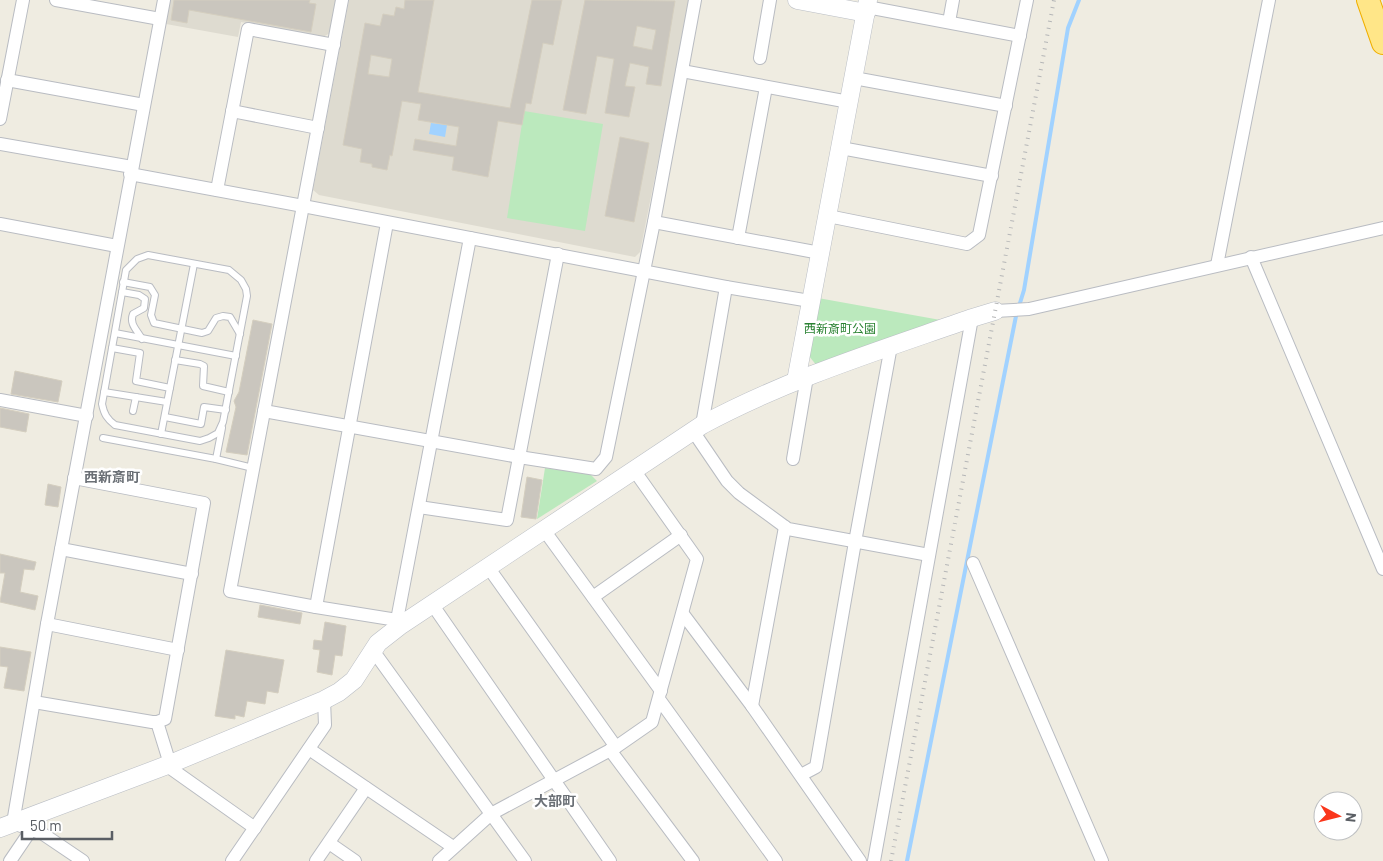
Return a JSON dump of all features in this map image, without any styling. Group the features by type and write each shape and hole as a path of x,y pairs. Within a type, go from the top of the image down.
{"highway":[{"path":"1368,0 1383,43"}],"street":[{"path":"0,119 22,0"},
{"path":"56,0 112,5 160,19"},
{"path":"7,825 34,702 164,0"},
{"path":"342,0 230,591 399,622"},
{"path":"264,411 596,469 606,457 654,222 695,0"},
{"path":"760,58 770,0"},
{"path":"797,0 867,7 1020,36"},
{"path":"949,22 953,0"},
{"path":"828,216 967,244 979,235 1027,0"},
{"path":"1217,265 1269,0"},
{"path":"793,459 810,301 867,7"},
{"path":"217,190 248,29 334,45"},
{"path":"682,71 849,102"},
{"path":"854,78 1006,106"},
{"path":"7,80 144,105"},
{"path":"738,238 766,87"},
{"path":"232,111 318,128"},
{"path":"0,144 217,190 387,223 810,301"},
{"path":"841,148 992,176"},
{"path":"654,222 820,253"},
{"path":"316,607 387,223"},
{"path":"0,224 118,246"},
{"path":"7,825 168,764 324,700 339,692 354,680 372,649 399,622 432,604 697,428 729,410 801,379 995,311 1028,309 1383,228"},
{"path":"399,622 470,238"},
{"path":"419,507 507,520 558,254"},
{"path":"1251,257 1383,569"},
{"path":"726,287 697,428 727,481 738,494 788,529 929,556"},
{"path":"873,860 972,318"},
{"path":"801,775 816,767 891,346"},
{"path":"0,400 86,416"},
{"path":"439,861 491,814 613,748 652,722 697,559 634,470"},
{"path":"34,702 158,722 166,719 192,574 204,503 74,478"},
{"path":"752,706 785,527"},
{"path":"544,530 593,597 776,861"},
{"path":"593,597 681,535"},
{"path":"61,549 192,574"},
{"path":"973,563 1102,861"},
{"path":"488,566 692,861"},
{"path":"432,604 610,861"},
{"path":"683,614 752,706 860,861"},
{"path":"47,624 178,650"},
{"path":"372,649 525,861"},
{"path":"232,861 325,725 324,700"},
{"path":"158,722 168,764 255,828"},
{"path":"308,749 453,848"},
{"path":"316,861 366,788"},
{"path":"7,825 43,834 83,861"},
{"path":"10,861 31,830"},
{"path":"329,843 355,861"}],"lane":[{"path":"216,459 224,422 247,296 244,284 230,270 148,255 137,260 126,270 123,282 102,404 108,420 115,425 200,441 218,433 224,422"},
{"path":"161,434 194,264"},
{"path":"123,282 150,287 155,295 151,316 154,323 202,333 208,331 216,318 223,316 230,317 240,334"},
{"path":"122,292 139,295 145,299 144,308 132,314 131,318 132,324 142,339"},
{"path":"115,333 236,356"},
{"path":"112,348 140,353 136,381 170,388"},
{"path":"176,360 204,366 203,386 229,392"},
{"path":"104,392 167,402"},
{"path":"133,410 136,397"},
{"path":"165,417 201,424 204,407 226,410"},
{"path":"103,438 216,459 253,468"}],"shaded area":[{"path":"170,0 336,0 330,33 323,37 241,22 238,37 166,24"},
{"path":"349,0 690,0 640,252 635,257 319,195 313,190"}],"green space":[{"path":"524,111 603,124 585,231 507,218"},
{"name":"西新斎町公園","path":"818,298 946,321 817,366 809,356"},
{"path":"545,468 590,474 597,481 537,519"}],"water":[{"path":"431,123 447,125 445,137 429,134"}],"building":[{"path":"174,0 310,0 309,3 316,4 311,32 189,10 187,23 171,20"},
{"path":"405,0 434,0 418,92 510,108 532,0 562,0 553,45 543,43 531,104 526,103 522,125 498,121 488,177 452,170 454,157 413,150 415,139 456,146 459,127 418,120 421,104 402,101 392,156 390,155 387,170 360,162 362,149 343,145 365,23 380,26 383,14 394,16 396,7 404,9","holes":["371,55 392,59 389,77 368,74"]},
{"path":"585,0 675,1 661,86 646,84 649,67 630,63 625,86 635,87 629,117 605,113 614,59 597,56 586,114 563,110","holes":["637,26 656,30 652,50 633,46"]},
{"path":"620,137 649,143 634,222 605,216"},
{"path":"253,320 272,324 247,455 226,452 236,407 234,401 239,392"},
{"path":"15,371 62,381 58,402 11,394"},
{"path":"0,408 29,414 26,432 0,427"},
{"path":"527,477 542,480 536,519 521,517"},
{"path":"48,484 61,487 58,507 45,505"},
{"path":"0,554 36,562 34,570 24,569 20,592 38,596 35,610 0,602 5,573 0,573"},
{"path":"260,605 302,613 300,624 258,617"},
{"path":"325,622 346,626 342,656 335,655 332,675 317,672 320,650 313,649 314,640 322,641"},
{"path":"0,647 31,652 24,691 4,688 8,667 0,666"},
{"path":"226,650 284,660 278,693 267,691 265,704 247,701 244,717 235,715 235,719 215,716"}],"waterway":[{"path":"907,861 1016,316 1024,290 1068,28 1079,0"}],"railway":[{"path":"891,861 1054,0"}],"district":[{"name":"西新斎町","path":"112,477"},
{"name":"大部町","path":"555,801"}]}
